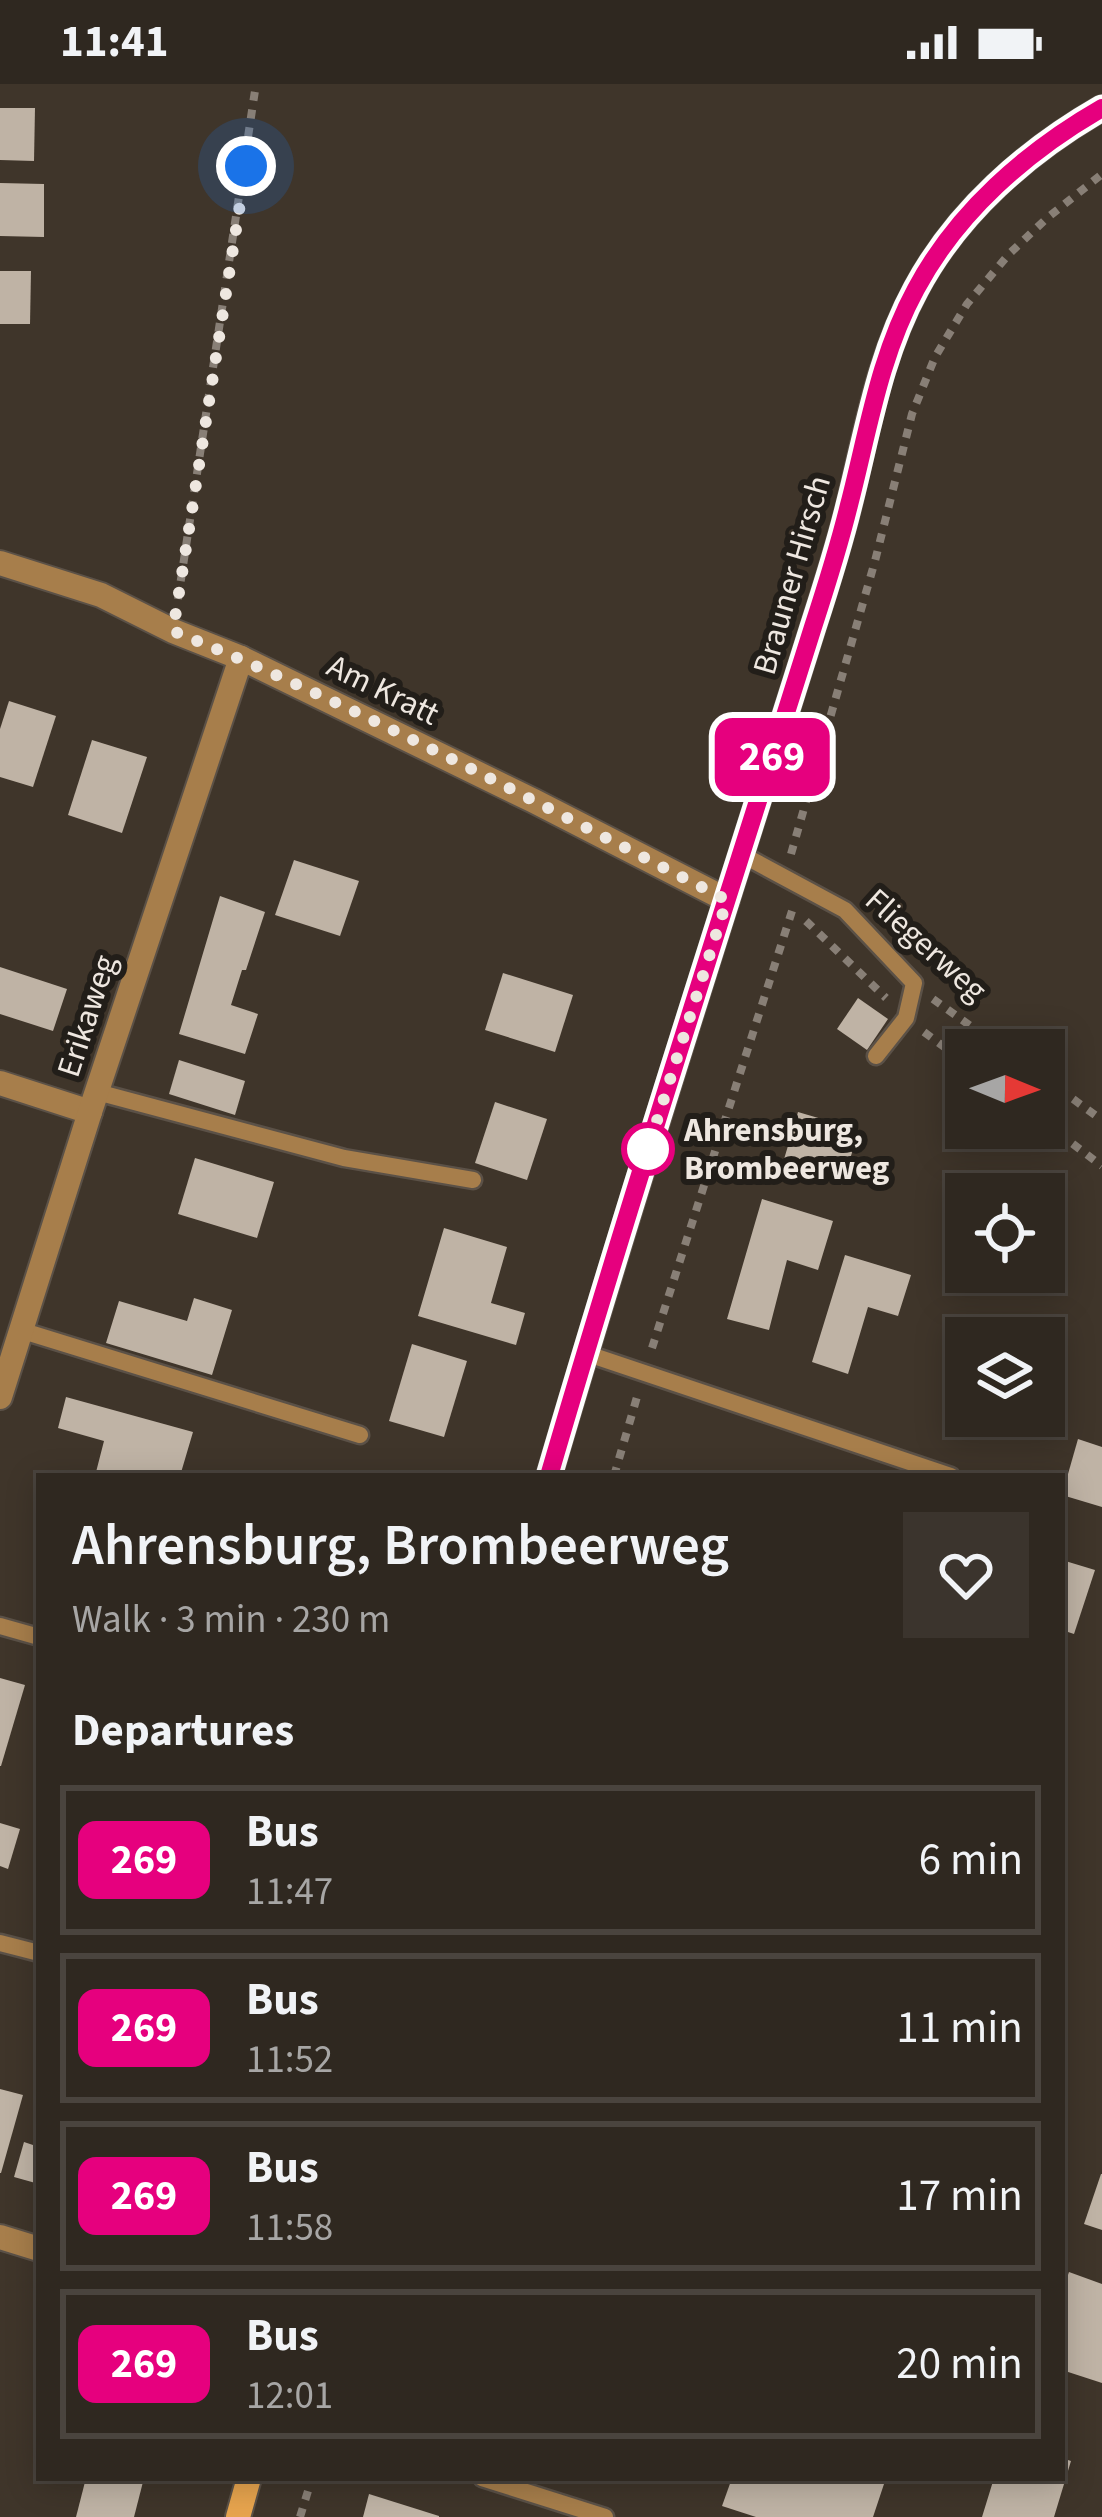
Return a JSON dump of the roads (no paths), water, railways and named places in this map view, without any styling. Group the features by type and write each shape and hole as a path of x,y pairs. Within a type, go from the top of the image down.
{"street":[{"name":"Brauner Hirsch","path":"550,1473 834,560 894,337 916,289 958,227 1017,165 1102,108"},
{"name":"Am Kratt","path":"0,562 101,595 241,658 727,900"},
{"name":"Erikaweg","path":"0,1397 4,1367 241,658"},
{"path":"0,1084 93,1102"},
{"path":"0,2237 36,2248"},
{"path":"238,2517 248,2481"}],"lane":[{"name":"Fliegerweg","path":"741,854 845,910 914,983 906,1018 876,1057"},
{"path":"93,1102 344,1158 473,1180"},
{"path":"20,1330 360,1435"},
{"path":"585,1354 942,1473"},
{"path":"0,1627 36,1636"},
{"path":"0,1943 36,1952"},
{"path":"491,2481 605,2517"}],"place":[{"name":"Ahrensburg, Brombeerweg","path":"648,1149"}]}
